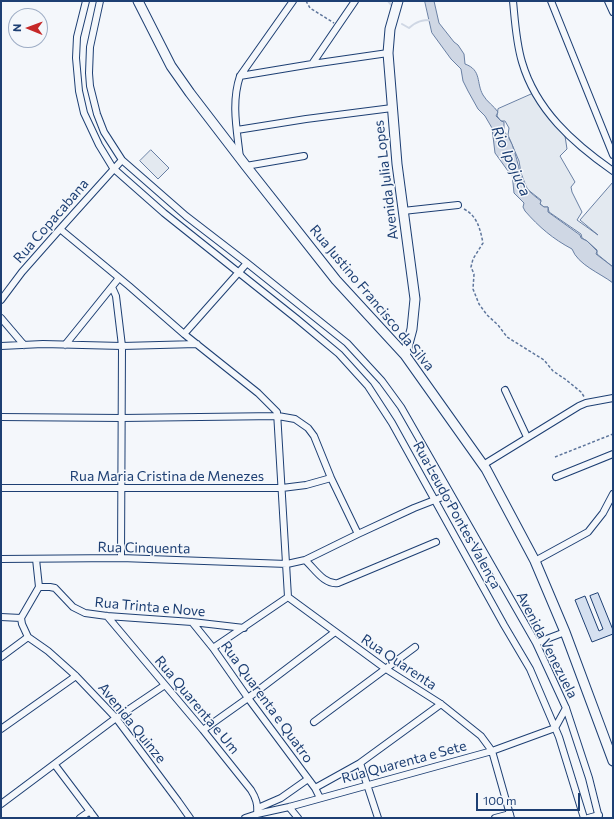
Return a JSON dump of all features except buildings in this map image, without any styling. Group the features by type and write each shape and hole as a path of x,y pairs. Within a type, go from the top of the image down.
{"main road":[{"name":"Rua Justino Francisco da Silva","path":"138,1 171,66 243,162 336,280 405,355 483,465 535,561 565,632 613,761"},
{"name":"Avenida Julia Lopes","path":"398,1 390,29 388,53 397,164 415,299 412,329 405,355"}],"street":[{"name":"Rua Leudo Pontes Valença","path":"86,1 77,37 76,58 79,91 84,113 99,145 113,168 164,213 339,354 368,386 392,423 530,669 560,737 584,818"},
{"path":"100,1 90,47 90,86 97,114 104,132 122,160 186,216 247,262 347,342 382,381 401,407 450,494"},
{"path":"293,1 240,76 235,100 237,130 243,162 304,156"},
{"path":"312,64 355,1"},
{"path":"514,1 517,40 522,62 536,96 572,140 613,171"},
{"path":"551,1 613,155"},
{"path":"608,1 613,12"},
{"path":"240,76 388,53"},
{"path":"237,130 392,108"},
{"name":"Rua Copacabana","path":"1,300 22,272 113,168 122,160"},
{"path":"403,211 458,205"},
{"path":"60,229 184,334 258,393 275,409 278,416 288,597 213,648"},
{"path":"184,334 247,262"},
{"path":"65,345 119,278"},
{"path":"112,286 116,296 122,346 121,558"},
{"path":"1,318 24,345"},
{"path":"1,346 43,344 122,346 197,344"},
{"path":"505,390 527,437"},
{"path":"483,465 575,408 588,402 613,398"},
{"path":"1,418 278,416 294,419 308,428 314,436 331,478 358,534"},
{"path":"556,477 613,454"},
{"name":"Rua Maria Cristina de Menezes","path":"1,488 282,488 306,485 331,478"},
{"name":"Rua Cinquenta","path":"1,559 121,558 287,564 306,560 358,534 450,494"},
{"name":"Avenida Venezuela","path":"450,494 536,643 552,674 566,708 589,778 599,817"},
{"path":"535,561 588,532 602,513 613,494"},
{"path":"306,560 324,579 329,582 338,583 436,542"},
{"path":"1,657 28,637 21,618 39,588 36,559"},
{"name":"Rua Trinta e Nove","path":"39,588 55,588 73,607 85,613 244,628"},
{"name":"Rua Quarenta","path":"288,597 386,669 441,704 481,736 492,751"},
{"name":"Rua Quarenta e Um","path":"107,616 203,730 251,790 255,796 257,811"},
{"path":"1,617 21,618"},
{"name":"Rua Quarenta e Quatro","path":"192,622 213,648 315,788 320,798"},
{"path":"203,730 335,632"},
{"path":"536,643 565,632"},
{"name":"Avenida Quinze","path":"28,637 48,651 76,676 116,718 190,818"},
{"path":"314,722 415,647"},
{"path":"1,729 76,676"},
{"path":"1,804 116,718 165,685"},
{"path":"315,788 360,763 441,704"},
{"path":"555,728 566,708"},
{"name":"Rua Quarenta e Sete","path":"257,811 289,807 492,751 555,728"},
{"path":"492,751 510,816 495,818"},
{"path":"360,763 378,818"},
{"path":"55,764 95,818"},
{"path":"245,818 281,798 308,779"},
{"path":"289,807 298,818"},
{"path":"80,818 90,811"},
{"path":"588,818 599,817"}],"path":[{"path":"306,1 310,8 338,26"},
{"path":"458,205 472,213 482,235 483,243 473,259 471,267 474,274 473,289 479,304 486,315 498,325 507,337 544,360 553,371 566,379 581,392 588,402"},
{"path":"555,457 613,434"}],"shaded area":[{"path":"532,94 565,136 567,149 560,156 575,182 571,187 572,192 582,212 577,220 598,235 580,220 613,182 613,267 597,254 597,250 582,238 581,234 549,212 548,207 544,207 540,204 541,200 527,189 521,173 519,161 508,135 509,128 505,121 501,121 497,116 498,109"},
{"path":"151,150 169,168 158,179 140,161"}],"water":[{"name":"Rio Ipojuca","path":"425,1 434,1 439,23 464,54 465,64 476,73 483,95 498,112 496,116 504,122 504,131 512,144 523,181 527,188 541,201 540,204 544,207 548,207 548,212 580,235 581,238 587,241 597,251 596,254 613,267 613,283 579,260 572,249 547,232 525,211 523,207 524,203 514,193 512,173 508,171 495,153 492,128 485,116 478,109 468,91 463,81 461,69 451,59 432,33"}],"waterway":[{"path":"388,1 393,7"},
{"path":"402,24 409,28 420,21 432,20"}]}
